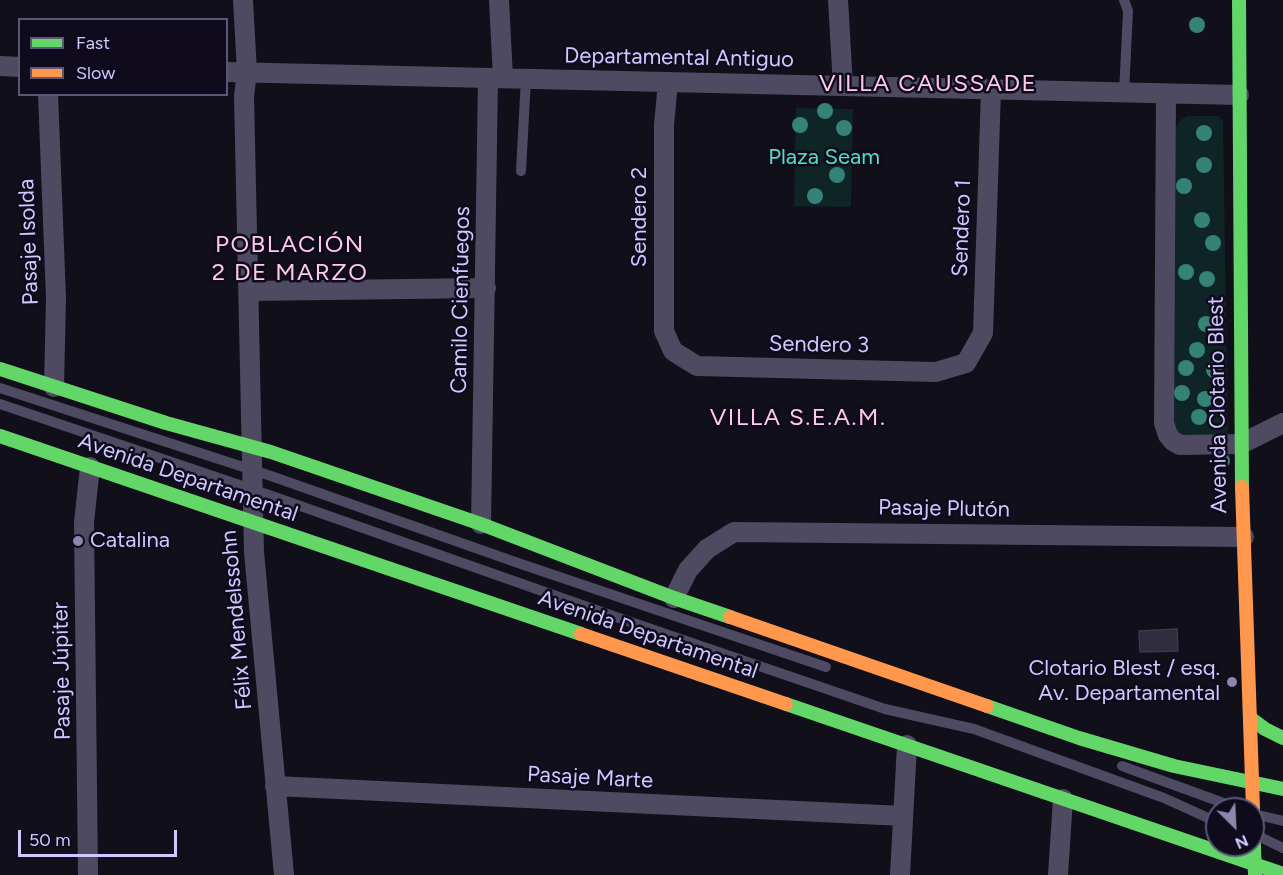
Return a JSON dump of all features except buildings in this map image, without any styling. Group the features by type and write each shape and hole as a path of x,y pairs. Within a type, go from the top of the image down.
{"main road":[{"name":"Avenida Clotario Blest","path":"1239,0 1241,444 1253,797"},
{"name":"Avenida Departamental","path":"0,369 166,423 271,452 481,524 674,598 1124,752 1174,766 1283,789"},
{"name":"Avenida Departamental","path":"0,436 1063,799 1255,869 1283,874"},
{"path":"1250,718 1283,738"}],"street":[{"name":"Félix Mendelssohn","path":"243,0 247,72 244,96 254,552 284,875"},
{"name":"Camilo Cienfuegos","path":"481,524 486,288 486,108 495,78 499,0"},
{"path":"838,0 843,86"},
{"path":"0,66 18,67"},
{"name":"Departamental Antiguo","path":"228,72 1239,95"},
{"name":"Sendero 2","path":"668,82 664,125 664,331 673,351"},
{"name":"Sendero 1","path":"966,363 983,333 991,90"},
{"name":"Avenida Clotario Blest","path":"1166,94 1164,423 1168,435 1180,445 1241,444"},
{"name":"Pasaje Isolda","path":"48,96 56,298 54,387"},
{"path":"250,291 486,288"},
{"name":"Sendero 3","path":"673,351 697,366 936,372 966,363"},
{"path":"1241,444 1283,423"},
{"name":"Pasaje Júpiter","path":"88,875 84,522 90,467"},
{"name":"Pasaje Plutón","path":"674,598 688,570 707,549 734,532 1244,537"},
{"path":"900,875 907,746"},
{"name":"Pasaje Marte","path":"275,786 903,816"},
{"path":"1058,875 1063,799"}],"lane":[{"path":"1124,0 1128,11 1124,93"},
{"path":"521,171 526,78"},
{"path":"0,388 627,621 885,709 984,733 1154,794 1205,817"},
{"path":"0,404 521,564 841,672"},
{"path":"1108,761 1207,797"},
{"path":"1265,817 1283,821"},
{"path":"1265,840 1283,848"}],"green space":[{"name":"Plaza Seam","path":"796,108 853,109 851,207 794,206"},
{"path":"1187,116 1219,116 1223,122 1228,442 1170,436 1176,128 1178,122"}],"traffic: fast":[{"path":"1239,0 1242,487"},
{"path":"0,369 166,423 271,452 481,524 730,617"},
{"path":"0,436 581,634"},
{"path":"786,704 1283,874"},
{"path":"987,706 1079,738 1174,766 1283,789"},
{"path":"1250,718 1283,738"},
{"path":"1254,857 1255,875"}],"traffic: slow":[{"path":"1242,487 1253,797"},
{"path":"730,617 987,706"},
{"path":"581,634 786,704"}],"place":[{"name":"Catalina","path":"78,541"},
{"name":"Clotario Blest / esq. Av. Departamental","path":"1232,682"}],"district":[{"name":"VILLA CAUSSADE","path":"928,84"},
{"name":"POBLACIÓN 2 DE MARZO","path":"290,259"},
{"name":"VILLA S.E.A.M.","path":"798,418"}]}
